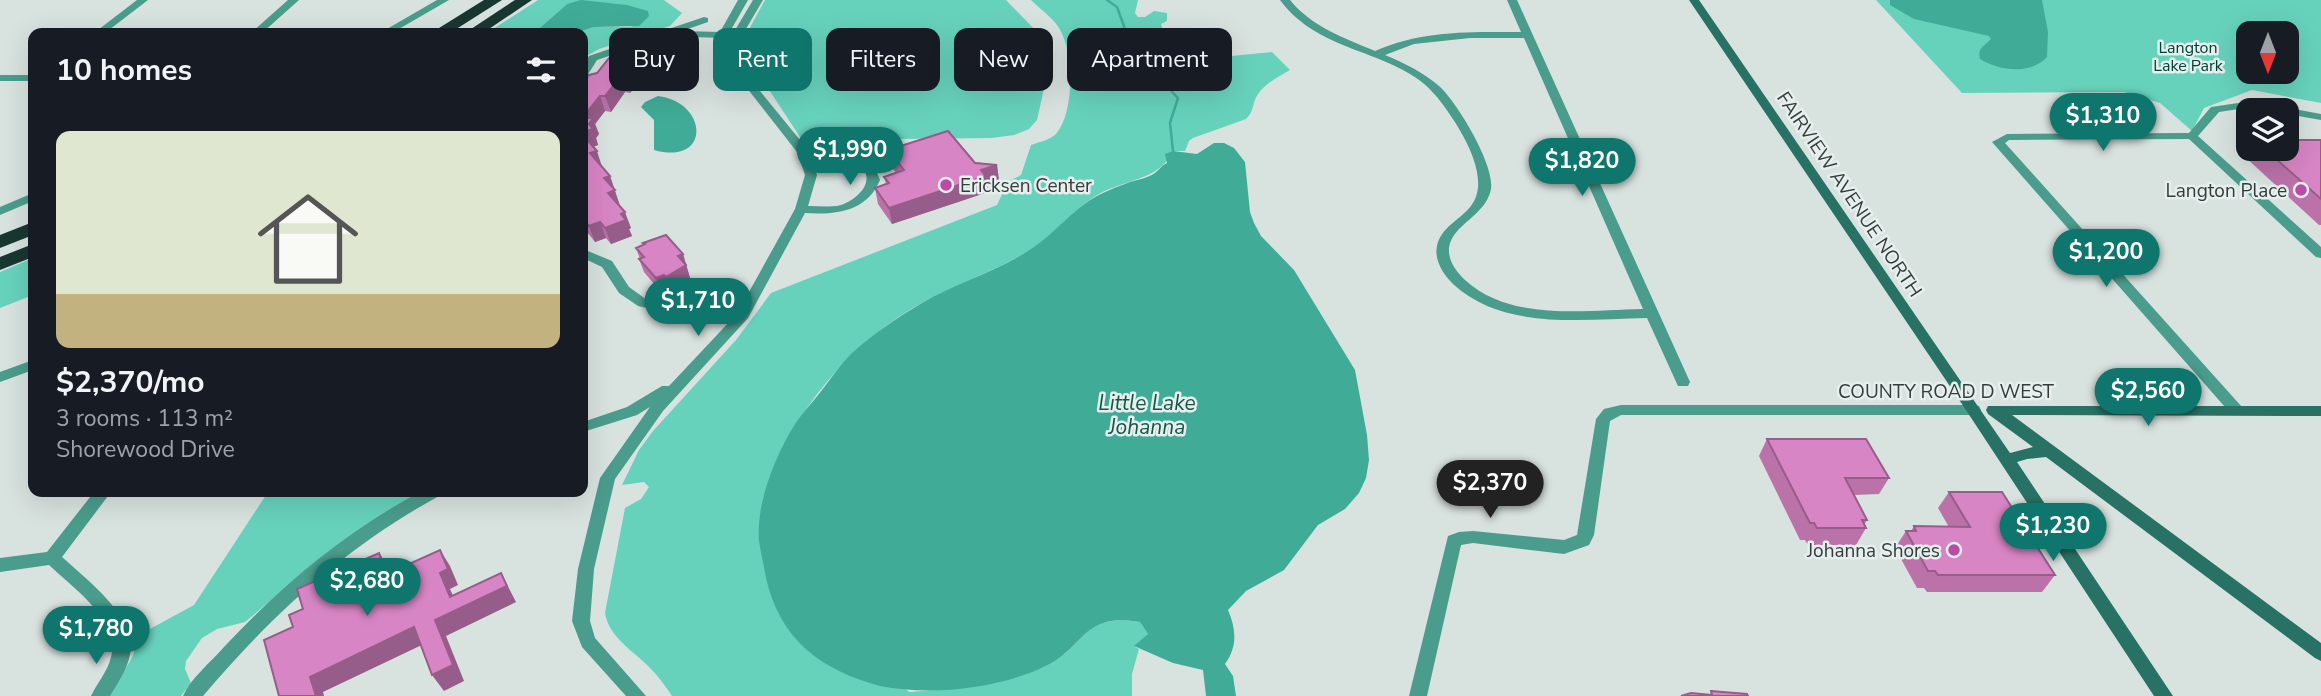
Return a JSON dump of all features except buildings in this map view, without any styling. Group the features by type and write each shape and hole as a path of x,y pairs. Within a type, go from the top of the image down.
{"highway":[{"path":"447,28 495,0"},
{"path":"481,28 525,0"},
{"path":"0,242 28,230"},
{"path":"0,264 28,252"}],"street":[{"path":"106,28 143,0"},
{"path":"262,28 295,0"},
{"path":"394,28 444,0"},
{"path":"732,28 743,0"},
{"path":"736,28 758,0"},
{"path":"1285,0 1294,12 1314,27 1407,68 1430,84 1445,100 1483,162 1486,174 1483,195 1477,207 1449,232 1444,242 1444,261 1457,282 1488,302 1527,313 1651,313"},
{"path":"1512,0 1683,382"},
{"name":"FAIRVIEW AVENUE NORTH","path":"1694,0 1974,410 2164,696"},
{"path":"679,28 704,20"},
{"path":"1377,54 1395,44 1431,37 1528,35"},
{"path":"588,66 593,58 609,52"},
{"path":"0,78 28,78"},
{"path":"637,696 588,642 581,621 586,569 608,478 645,423 743,315 801,209 811,175 808,163 803,152 754,91"},
{"path":"2192,136 2215,109 2236,106"},
{"path":"2299,113 2321,117"},
{"path":"2304,114 2321,124"},
{"path":"2237,411 2000,145 1999,139 2192,136 2321,254"},
{"path":"801,209 835,211 852,207 864,197 873,184 870,170 875,143"},
{"path":"0,211 28,199"},
{"path":"588,255 607,264 624,290 643,303 664,308 743,315"},
{"path":"0,377 28,367"},
{"path":"588,425 632,411 679,383"},
{"path":"1994,410 2318,649"},
{"path":"632,411 645,423"},
{"name":"COUNTY ROAD D WEST","path":"1418,696 1454,541 1473,537 1564,547 1583,540 1603,419 1613,411 2321,411"},
{"path":"2007,460 2026,453 2049,451"},
{"path":"0,565 52,558 99,497"},
{"path":"192,696 230,651 282,598 351,541 425,497"},
{"path":"52,558 114,617 123,633 123,646 114,675 100,696"}],"green space":[{"path":"538,0 664,0 682,13 670,26 664,28 609,28 609,46 588,55 588,29 594,27 633,27 584,2 567,4 540,28 495,28"},
{"path":"765,0 1006,0 1033,28 954,28 954,91 1043,91 1037,120 1029,129 1014,135 992,138 802,140 770,91 812,91 812,28 750,28"},
{"path":"1031,0 1138,0 1135,13 1138,17 1145,17 1154,11 1167,13 1167,21 1161,24 1162,28 1067,28 1067,48 1053,20"},
{"name":"Langton Lake Park","path":"1876,0 2321,0 2321,103 2252,90 2204,108 2192,131 2160,103 2124,92 1962,93"},
{"path":"1272,52 1290,70 1261,90 1246,119 1193,138 1185,151 1173,151 1160,168 1089,200 1025,253 911,309 860,347 817,394 783,448 768,484 759,539 909,692 977,685 1026,674 1056,660 1094,627 1120,620 1140,622 1148,634 1135,647 1139,649 1132,674 1132,696 672,696 654,672 617,637 607,622 605,613 625,508 641,499 649,487 644,482 622,485 639,450 736,340 771,293 997,205 1008,182 1021,175 1031,145 1056,134 1067,111 1069,91 1232,91 1232,56"},
{"path":"28,260 28,297 0,308 0,272"},
{"path":"265,497 411,497 328,552 245,622 217,629 202,638 186,661 185,669 191,683 181,696 109,696 133,656 137,636 194,605"}],"water":[{"path":"581,0 627,5 648,11 649,16 639,26 540,28 567,4"},
{"path":"1890,0 2042,0 2048,32 2047,57 2024,69 1988,63 1980,59 1979,55 1991,39 1989,36 1914,19 1890,5"},
{"path":"658,96 675,101 687,109 694,120 694,142 686,149 673,153 654,150 654,120 641,107"},
{"name":"Little Lake Johanna","path":"1214,143 1224,143 1234,148 1245,162 1250,212 1254,223 1261,236 1294,270 1355,370 1369,460 1366,478 1359,493 1345,509 1318,525 1284,570 1246,591 1228,610 1233,624 1234,644 1225,664 1233,676 1236,696 1206,696 1203,670 1173,663 1134,646 1148,634 1140,622 1121,620 1095,627 1058,659 1025,675 984,685 942,690 880,686 839,671 806,649 781,619 772,600 759,541 759,526 768,480 788,437 840,366 868,339 913,308 1028,251 1096,197 1155,173 1167,163 1165,154 1173,151 1197,154"}],"waterway":[{"path":"1107,0 1117,7 1133,51 1178,98 1170,123 1173,151"}],"place":[{"name":"Ericksen Center","path":"946,185"},
{"name":"Langton Place","path":"2301,190"},
{"name":"Johanna Shores","path":"1954,550"}]}
